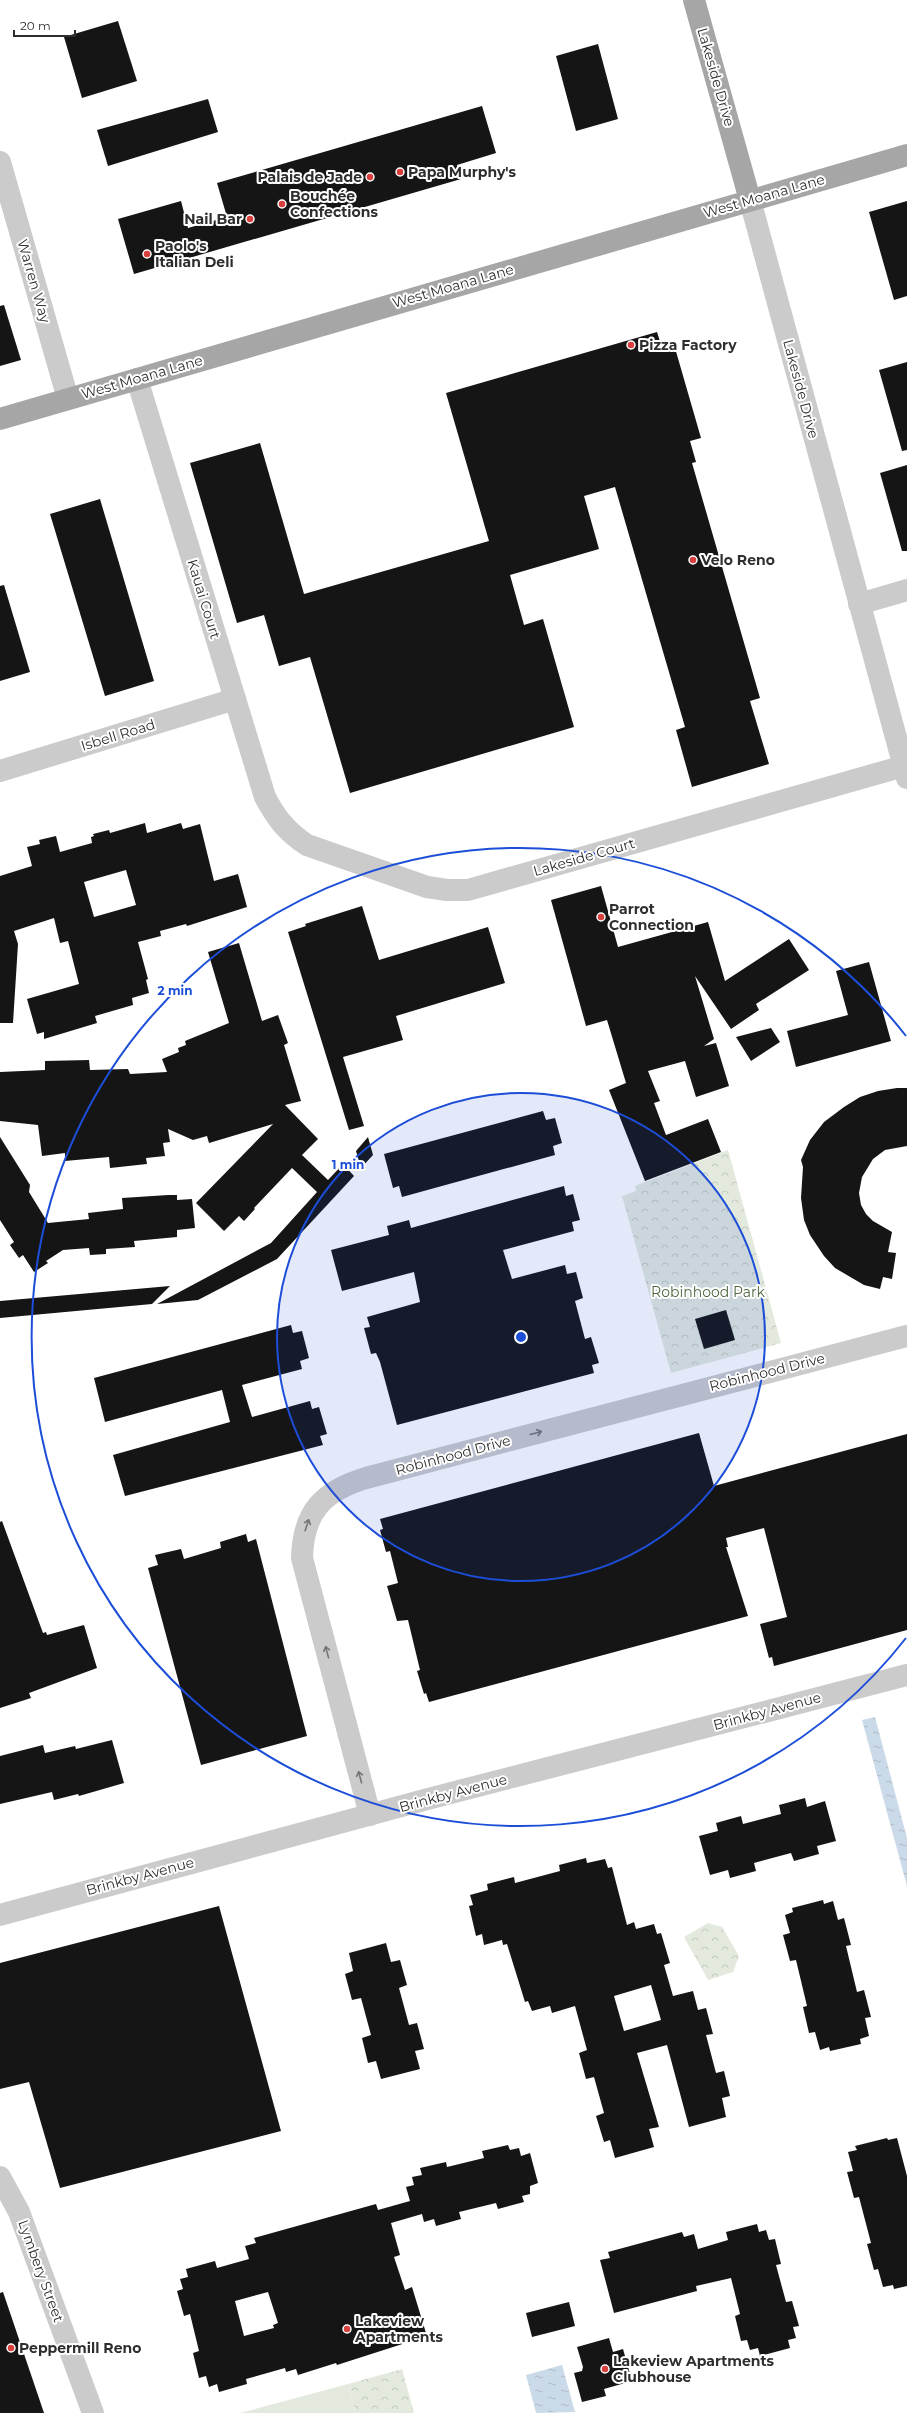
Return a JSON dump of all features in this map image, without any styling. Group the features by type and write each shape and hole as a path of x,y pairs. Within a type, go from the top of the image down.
{"main road":[{"name":"Lakeside Drive","path":"694,0 750,200"},
{"name":"West Moana Lane","path":"0,419 907,155"}],"street":[{"name":"Warren Way","path":"0,162 68,399"},
{"name":"Lakeside Drive","path":"750,200 905,772"},
{"name":"Kauai Court","path":"137,379 265,797 276,817"},
{"path":"859,604 907,590"},
{"name":"Isbell Road","path":"0,771 235,699"},
{"name":"Lakeside Court","path":"276,817 290,834 307,845 427,887 446,890 468,890 905,772"},
{"name":"Robinhood Drive","path":"370,1815 302,1558 303,1539 308,1520 318,1504 332,1492 347,1484 366,1478 907,1336"},
{"name":"Brinkby Avenue","path":"0,1915 370,1815 907,1674"},
{"name":"Lymbery Street","path":"0,2177 19,2212 93,2413"}],"green space":[{"name":"Robinhood Park","path":"728,1150 781,1343 671,1373 622,1196 636,1191 635,1186"},
{"path":"708,1923 722,1927 739,1956 733,1972 708,1980 684,1937"},
{"path":"402,2369 414,2413 356,2413 348,2384"},
{"path":"348,2384 356,2413 240,2413"}],"water":[{"path":"875,1717 907,1838 907,1886 862,1720"},
{"path":"562,2365 575,2412 536,2413 526,2375"}],"building":[{"path":"118,21 137,81 82,98 64,37"},
{"path":"598,44 618,119 576,131 556,56"},
{"path":"208,99 218,132 108,166 97,130"},
{"path":"482,106 496,153 457,165 461,179 134,274 118,219 181,201 188,228 227,217 217,183"},
{"path":"907,201 907,296 894,300 869,212"},
{"path":"4,305 21,360 0,366 0,306"},
{"path":"657,332 663,351 675,348 701,438 690,441 696,462 692,463 760,698 750,701 769,764 692,787 676,730 685,727 615,487 584,496 599,549 510,575 524,625 543,619 574,727 350,793 310,657 279,666 264,615 237,623 190,463 260,443 304,594 489,541 446,393"},
{"path":"907,362 907,450 902,451 879,370"},
{"path":"907,465 907,551 902,551 880,473"},
{"path":"100,499 154,681 105,696 50,514"},
{"path":"4,585 30,672 0,681 0,586"},
{"path":"145,823 147,833 181,823 183,829 200,824 214,881 238,874 247,907 187,926 186,924 160,931 161,936 138,942 148,979 146,980 149,993 132,998 133,1005 95,1016 97,1023 44,1039 44,1032 37,1034 27,999 79,984 68,941 60,943 54,918 14,931 18,944 13,1023 0,1023 0,876 32,866 27,847 40,844 39,840 56,836 60,852 92,843 91,837 94,836 93,834 109,830 110,833","holes":["126,870 136,905 94,917 84,882"]},
{"path":"601,886 618,947 708,922 725,981 789,939 809,970 756,1004 759,1010 731,1029 695,976 714,1039 704,1046 716,1043 729,1086 696,1097 685,1061 648,1071 660,1101 654,1103 666,1135 708,1119 721,1152 645,1181 609,1090 626,1083 607,1020 586,1026 551,900"},
{"path":"362,906 379,960 488,927 505,983 396,1016 403,1040 343,1057 364,1126 349,1130 288,932 306,926 305,924"},
{"path":"239,943 262,1021 278,1015 288,1043 284,1045 301,1101 285,1105 318,1139 302,1155 328,1180 343,1164 354,1176 277,1259 198,1300 157,1304 271,1243 317,1192 292,1168 254,1208 255,1209 244,1221 239,1216 224,1231 196,1203 273,1124 209,1143 207,1136 193,1140 168,1129 170,1142 163,1143 165,1156 146,1158 147,1164 110,1168 109,1157 65,1161 65,1153 42,1156 38,1125 0,1121 0,1072 45,1070 45,1061 89,1060 90,1070 128,1069 130,1074 167,1072 162,1059 179,1052 178,1048 186,1045 185,1041 229,1023 208,952"},
{"path":"869,962 891,1041 796,1067 787,1031 848,1015 836,971"},
{"path":"771,1028 780,1042 751,1061 736,1037"},
{"path":"907,1088 907,1146 885,1150 873,1159 862,1177 859,1193 861,1205 866,1214 873,1221 892,1232 888,1252 896,1253 892,1279 883,1277 880,1289 864,1285 835,1268 824,1256 810,1235 804,1220 801,1198 803,1167 801,1160 810,1140 824,1122 844,1107 860,1097 878,1091"},
{"path":"543,1111 546,1120 555,1118 562,1143 553,1146 555,1155 402,1197 399,1186 393,1188 384,1154"},
{"path":"0,1137 30,1185 29,1192 48,1223 89,1219 88,1213 123,1209 122,1198 177,1195 177,1200 192,1199 195,1228 177,1230 177,1237 134,1241 135,1247 106,1249 106,1254 90,1255 89,1248 63,1250 46,1261 48,1263 34,1272 23,1255 19,1258 10,1245 14,1242 0,1220"},
{"path":"368,1137 373,1155 361,1168 356,1151"},
{"path":"564,1186 566,1196 573,1194 580,1220 572,1222 574,1231 503,1250 512,1279 565,1265 567,1274 576,1272 583,1298 575,1301 585,1339 591,1337 599,1363 592,1365 594,1373 397,1425 380,1362 376,1353 371,1354 364,1328 370,1327 367,1317 420,1302 414,1272 342,1291 331,1250 389,1235 387,1226 409,1220 411,1228"},
{"path":"170,1286 152,1304 0,1318 0,1301"},
{"path":"726,1310 735,1340 704,1349 695,1319"},
{"path":"291,1325 293,1333 302,1331 309,1358 300,1361 302,1369 242,1385 252,1417 310,1401 312,1409 319,1407 327,1434 320,1436 323,1445 125,1496 113,1455 230,1422 222,1390 105,1422 94,1378"},
{"path":"699,1433 714,1486 907,1434 907,1630 774,1666 772,1657 769,1658 760,1624 787,1617 764,1528 726,1538 728,1547 726,1547 748,1616 429,1702 426,1693 424,1694 417,1671 420,1670 408,1620 397,1621 387,1586 398,1583 390,1551 386,1552 380,1530 383,1529 380,1519"},
{"path":"2,1521 43,1633 46,1632 47,1635 84,1625 97,1668 29,1693 31,1698 0,1708 0,1522"},
{"path":"246,1534 248,1542 256,1539 307,1736 201,1765 148,1568 158,1565 155,1555 181,1549 184,1559 221,1548 220,1542"},
{"path":"112,1740 124,1783 79,1796 78,1794 54,1800 52,1792 0,1804 0,1756 43,1745 45,1753 75,1746 76,1749"},
{"path":"805,1798 807,1807 825,1801 836,1841 817,1846 819,1854 794,1861 791,1853 754,1863 756,1871 730,1878 728,1870 710,1875 699,1836 718,1831 716,1823 741,1816 743,1824 781,1814 779,1805"},
{"path":"586,1858 587,1863 605,1859 608,1868 612,1867 627,1925 634,1922 636,1929 654,1924 657,1934 661,1933 670,1963 664,1965 673,1996 693,1991 698,2010 706,2008 713,2034 706,2035 716,2073 724,2071 730,2096 722,2098 726,2117 689,2127 667,2045 637,2053 659,2127 649,2129 654,2147 615,2158 610,2140 604,2142 596,2116 604,2113 594,2077 586,2079 579,2053 587,2050 575,2006 552,2013 550,2006 532,2011 528,2001 525,2002 507,1944 503,1945 502,1940 484,1945 482,1934 476,1936 469,1906 473,1905 470,1895 488,1890 487,1884 514,1877 515,1883 560,1871 559,1865","holes":["651,1985 661,2020 624,2031 614,1996"]},
{"path":"823,1900 824,1904 833,1901 838,1920 844,1918 851,1945 846,1946 857,1992 864,1990 871,2017 865,2018 869,2036 860,2039 861,2044 830,2051 829,2047 820,2050 815,2032 809,2033 803,2007 807,2006 796,1960 790,1961 783,1935 790,1933 785,1915 793,1912 792,1908"},
{"path":"219,1906 281,2131 60,2188 29,2082 0,2089 0,1963"},
{"path":"386,1943 391,1962 400,1960 407,1985 399,1988 409,2025 417,2023 424,2049 415,2051 420,2069 381,2079 376,2061 368,2063 362,2038 371,2035 361,1998 352,2000 345,1974 353,1971 349,1953"},
{"path":"887,2138 888,2140 897,2138 907,2176 907,2286 894,2289 893,2285 883,2287 878,2269 874,2270 867,2244 871,2243 859,2197 854,2198 847,2172 853,2171 848,2152 857,2150 855,2146"},
{"path":"508,2145 510,2150 519,2148 521,2156 530,2153 538,2183 530,2186 530,2194 522,2196 524,2202 498,2209 496,2203 459,2212 461,2219 436,2226 434,2219 424,2222 422,2214 391,2223 400,2255 394,2257 405,2290 412,2287 426,2333 417,2336 418,2339 337,2365 336,2363 298,2375 296,2369 286,2372 285,2368 246,2379 247,2384 219,2392 217,2384 209,2387 206,2376 199,2378 193,2353 199,2351 190,2314 184,2316 177,2291 183,2289 180,2279 188,2277 186,2269 215,2261 217,2268 249,2259 245,2246 256,2243 254,2238 376,2204 378,2210 410,2201 406,2187 414,2185 412,2177 422,2175 420,2168 446,2162 447,2167 484,2158 482,2151","holes":["268,2292 278,2323 273,2325 274,2328 244,2336 235,2301"]},
{"path":"757,2224 759,2232 766,2230 769,2240 775,2239 781,2264 776,2265 786,2302 792,2301 799,2326 793,2327 796,2338 788,2340 790,2348 760,2356 758,2348 750,2350 747,2340 741,2341 735,2316 740,2314 731,2278 696,2286 697,2291 614,2313 600,2260 610,2258 608,2252 682,2232 684,2237 694,2234 698,2249 728,2240 726,2232"},
{"name":"Peppermill Reno","path":"3,2292 44,2413 0,2413 0,2293"},
{"path":"569,2302 575,2326 532,2337 526,2313"},
{"name":"Lakeview Apartments Clubhouse","path":"609,2338 613,2352 623,2349 632,2381 604,2389 606,2396 582,2402 574,2373 582,2371 583,2367 577,2347"}],"place":[{"name":"Papa Murphy's","path":"400,172"},
{"name":"Palais de Jade","path":"370,177"},
{"name":"Bouchée Confections","path":"282,204"},
{"name":"Nail Bar","path":"250,219"},
{"name":"Paolo's Italian Deli","path":"147,254"},
{"name":"Pizza Factory","path":"631,345"},
{"name":"Velo Reno","path":"693,560"},
{"name":"Parrot Connection","path":"601,917"},
{"name":"Lakeview Apartments","path":"347,2329"},
{"name":"Peppermill Reno","path":"11,2348"},
{"name":"Lakeview Apartments Clubhouse","path":"605,2369"}]}
